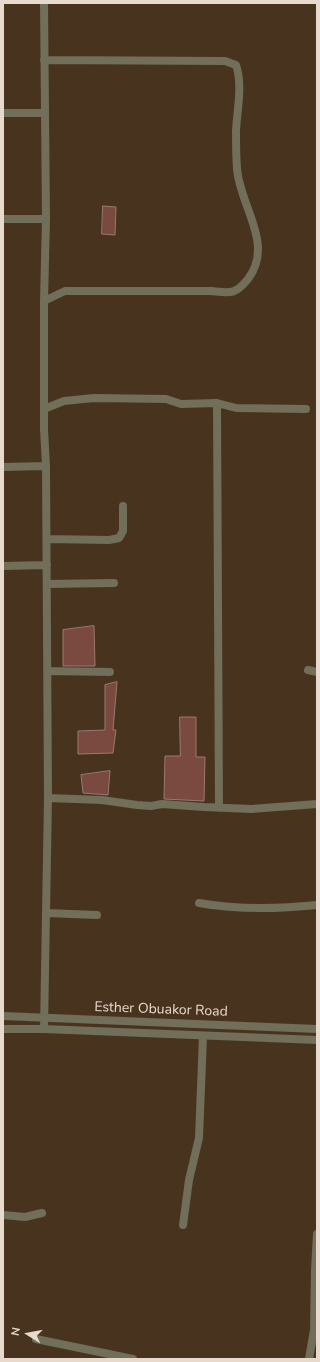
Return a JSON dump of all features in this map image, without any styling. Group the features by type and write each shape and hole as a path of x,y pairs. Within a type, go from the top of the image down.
{"street":[{"path":"44,3 46,219 44,301 44,429 47,539 48,798 44,1030"},
{"path":"44,60 225,61 236,65 239,85 236,132 237,170 240,188 256,231 258,243 256,261 251,274 241,287 230,293 211,291 65,291 44,301"},
{"path":"3,113 45,113"},
{"path":"3,219 46,219"},
{"path":"44,409 64,401 94,398 166,399 181,404 217,403 236,408 306,409"},
{"path":"217,403 219,808"},
{"path":"3,467 46,466"},
{"path":"47,539 109,540 119,538 122,531 123,506"},
{"path":"3,566 47,565"},
{"path":"47,584 114,583"},
{"path":"308,670 317,672"},
{"path":"47,671 110,672"},
{"path":"48,798 102,800 151,806 162,804 250,809 317,804"},
{"path":"200,903 231,908 317,906"},
{"path":"46,913 97,916"},
{"name":"Esther Obuakor Road","path":"3,1016 317,1029"},
{"name":"Esther Obuakor Road","path":"3,1029 317,1040"},
{"path":"183,1225 189,1180 199,1138 203,1036"},
{"path":"3,1215 25,1218 42,1213"},
{"path":"309,1359 314,1330 317,1234"},
{"path":"36,1339 133,1359"}],"building":[{"path":"103,206 116,207 115,235 102,234"},
{"path":"94,626 95,666 63,666 63,630"},
{"path":"117,682 113,730 116,730 113,753 78,754 78,731 105,730 105,685"},
{"path":"180,717 196,717 196,757 205,757 204,801 164,799 165,756 180,756"},
{"path":"110,771 108,795 83,793 81,775"}]}
